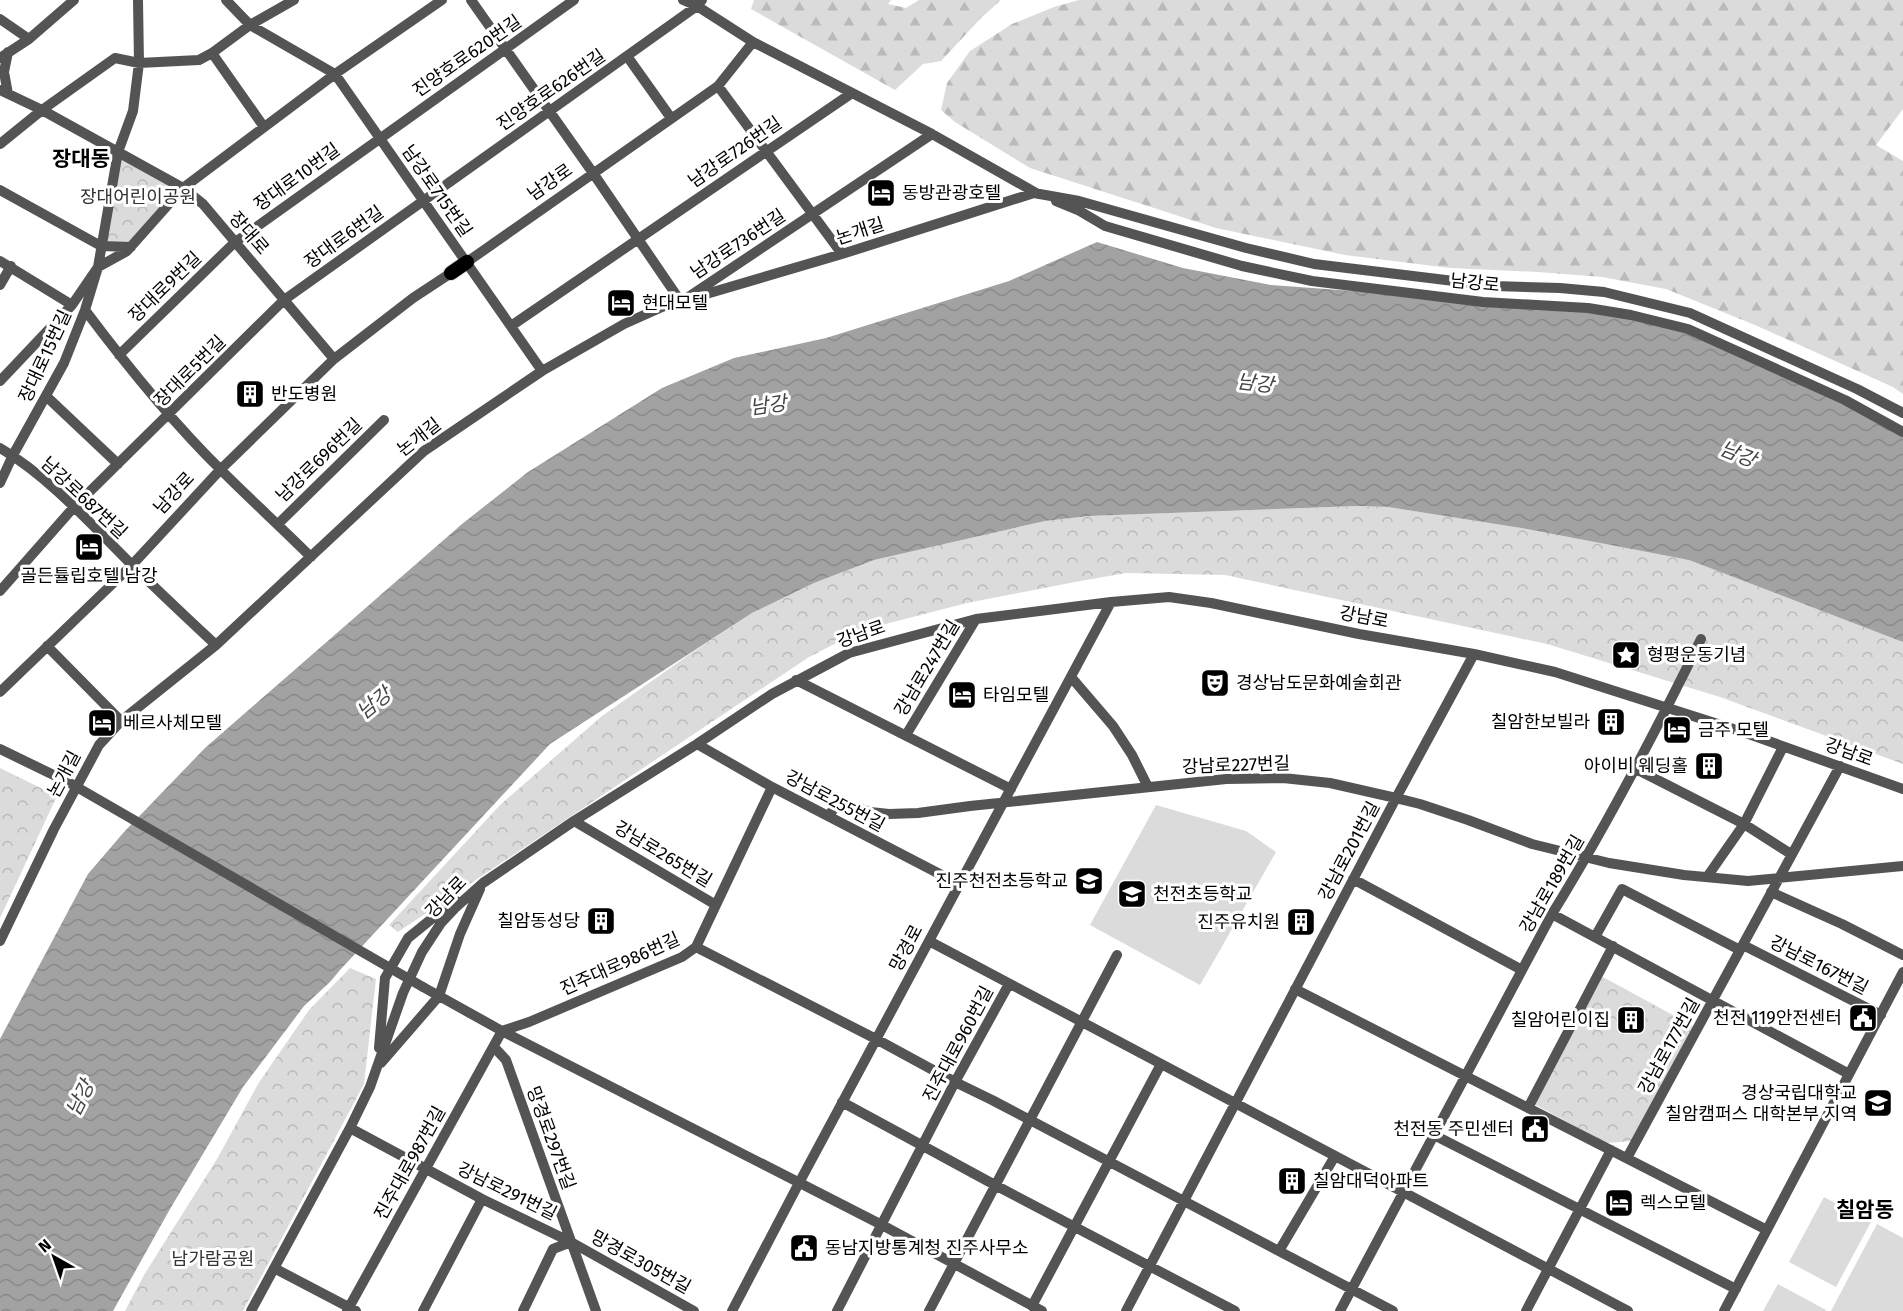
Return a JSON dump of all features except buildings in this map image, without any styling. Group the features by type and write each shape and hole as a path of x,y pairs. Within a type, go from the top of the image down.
{"main road":[{"name":"남강로","path":"451,273 466,262"}],"street":[{"path":"4,92 4,55 29,39 75,0"},
{"path":"101,246 118,152 133,111 139,63 138,0"},
{"path":"226,0 250,25 335,74"},
{"path":"0,144 42,110 115,58 139,63 199,60 250,25 294,0"},
{"path":"0,381 72,305 98,267 127,251 183,188 335,74 442,0"},
{"path":"471,0 681,302"},
{"name":"진양호로620번길","path":"380,138 574,0"},
{"path":"683,0 700,3 753,42"},
{"name":"진양호로626번길","path":"423,200 700,3"},
{"path":"0,19 29,39"},
{"name":"남강로","path":"466,262 718,86 753,42 932,134 1034,193 1078,210 1105,226 1242,266 1312,281 1483,302 1588,308 1631,315 1688,329 1845,400 1903,432"},
{"path":"212,53 264,127"},
{"path":"627,56 671,118"},
{"name":"남강로715번길","path":"335,74 542,371"},
{"name":"남강로736번길","path":"718,86 814,213 842,254"},
{"name":"장대로","path":"4,92 42,110 183,188 203,204 334,359"},
{"name":"남강로726번길","path":"511,326 852,93"},
{"name":"남강로736번길","path":"681,302 932,134"},
{"name":"장대로10번길","path":"234,243 380,138"},
{"path":"0,190 101,246 131,247"},
{"name":"남강로","path":"1034,193 1079,201 1246,248 1314,264 1495,286 1604,292 1690,312 1857,389 1903,413"},
{"name":"논개길","path":"0,941 54,829 99,745 121,721 216,645 424,451 542,371 624,324 662,307 842,254 1034,193"},
{"name":"장대로6번길","path":"284,300 423,200"},
{"name":"장대로9번길","path":"119,355 234,243"},
{"name":"장대로15번길","path":"0,483 64,363 85,310 98,267 101,246"},
{"path":"0,261 72,305"},
{"path":"0,285 11,266"},
{"name":"남강로","path":"0,692 132,565 220,470 334,359 413,298 451,273"},
{"name":"장대로5번길","path":"0,591 74,507 284,300"},
{"name":"남강로696번길","path":"85,310 119,355 220,470 311,557"},
{"path":"46,396 118,464"},
{"name":"남강로696번길","path":"278,524 384,420"},
{"name":"남강로687번길","path":"0,448 13,455 74,507 132,565"},
{"path":"132,565 216,645"},
{"name":"강남로","path":"250,1311 350,1128 378,1067 403,993 422,952 441,923 483,883 574,821 796,680 849,653 976,619 1169,597 1474,654 1555,672 1743,732 1903,789"},
{"name":"망경로","path":"732,1311 1111,602"},
{"name":"강남로247번길","path":"906,735 976,619"},
{"name":"강남로189번길","path":"1340,1311 1552,914 1636,769 1701,639"},
{"path":"46,646 121,721"},
{"name":"강남로201번길","path":"1126,1311 1474,654"},
{"path":"1071,677 1113,726 1132,755 1148,787"},
{"name":"강남로247번길","path":"796,680 1011,789"},
{"name":"강남로255번길","path":"697,744 772,787 959,884"},
{"path":"1707,877 1744,824 1783,747"},
{"path":"0,748 68,782 502,1031 882,1225 1037,1308 1074,1227 1161,1064"},
{"name":"강남로177번길","path":"1626,1158 1840,766"},
{"path":"1636,769 1744,824 1791,854"},
{"name":"강남로227번길","path":"828,816 834,809 841,806 870,812 918,813 1226,778 1282,778 1330,783 1396,798 1420,804 1532,844 1609,863 1684,875 1748,881 1903,866"},
{"name":"강남로265번길","path":"574,821 716,905 772,787"},
{"path":"1353,879 1522,970"},
{"path":"378,1067 439,996 460,934 483,883"},
{"path":"378,1067 385,978 408,938 468,889 483,883"},
{"path":"1595,937 1622,889 1742,948"},
{"path":"1771,892 1903,955"},
{"path":"696,947 716,905"},
{"path":"1552,914 1849,1074"},
{"path":"928,941 1009,984"},
{"path":"1528,1107 1613,946"},
{"name":"진주대로986번길","path":"502,1031 529,1022 682,957 696,947 1393,1311"},
{"name":"강남로167번길","path":"1742,948 1881,1015"},
{"path":"928,1311 1117,955"},
{"name":"강남로167번길","path":"1724,1311 1903,972"},
{"name":"진주대로960번길","path":"838,1311 922,1146 1009,984 1628,1311"},
{"path":"1296,989 1767,1230"},
{"name":"진주대로987번길","path":"351,1310 425,1169 502,1031"},
{"name":"망경로297번길","path":"494,1047 506,1060 596,1311"},
{"path":"842,1102 1235,1311"},
{"name":"강남로291번길","path":"350,1128 482,1199 571,1242"},
{"path":"1434,1135 1736,1289"},
{"path":"1526,1311 1611,1150"},
{"path":"1279,1251 1335,1156"},
{"path":"423,1311 482,1199"},
{"name":"강남로291번길","path":"523,1311 553,1250 571,1242"},
{"name":"망경로305번길","path":"571,1242 694,1311"},
{"path":"274,1268 351,1310"}],"green space":[{"path":"754,0 891,0 888,4 906,8 919,0 1001,0 941,61 923,64 895,90 751,9"},
{"path":"1079,0 1903,0 1903,109 1876,145 1903,161 1903,394 1893,387 1755,325 1666,289 1602,277 1450,268 1345,255 1216,228 1030,168 955,122 941,110 947,83 970,51 1012,24 1054,7"},
{"name":"장대어린이공원","path":"118,152 183,188 131,247 101,246"},
{"path":"1358,506 1388,507 1521,528 1689,560 1891,636 1903,642 1903,764 1720,697 1547,644 1225,575 1126,573 967,603 862,630 809,657 398,932 389,925 501,804 602,716 752,613 814,583 874,560 1045,521 1089,516"},
{"path":"0,768 57,796 0,918"},
{"path":"1156,805 1246,831 1276,852 1200,985 1090,925"},
{"name":"남가람공원","path":"350,968 376,979 364,1084 243,1311 125,1311 144,1275 217,1159 258,1084 309,1010"},
{"path":"1603,977 1693,1026 1633,1141 1606,1143 1532,1103"},
{"path":"1824,1197 1871,1222 1836,1287 1789,1262"},
{"path":"1877,1224 1903,1238 1903,1311 1831,1311"},
{"path":"1778,1284 1826,1310 1826,1311 1763,1311"}],"water":[{"name":"남강","path":"1097,242 1183,268 1271,285 1450,298 1655,317 1903,430 1903,642 1689,560 1521,528 1388,507 1358,506 1089,516 1045,521 874,560 814,583 752,613 550,744 330,982 304,1006 243,1087 170,1209 113,1311 0,1311 0,1039 88,874 124,832 205,748 462,524 528,472 662,388 734,358 826,338 1009,281"}],"place":[{"name":"동방관광호텔","path":"881,193"},
{"name":"현대모텔","path":"621,303"},
{"name":"반도병원","path":"250,394"},
{"name":"골든튤립호텔 남강","path":"89,547"},
{"name":"형평운동기념","path":"1626,655"},
{"name":"경상남도문화예술회관","path":"1215,683"},
{"name":"타임모텔","path":"962,695"},
{"name":"칠암한보빌라","path":"1611,722"},
{"name":"베르사체모텔","path":"102,723"},
{"name":"금주 모텔","path":"1677,730"},
{"name":"아이비 웨딩홀","path":"1709,766"},
{"name":"진주천전초등학교","path":"1089,881"},
{"name":"천전초등학교","path":"1132,894"},
{"name":"칠암동성당","path":"601,921"},
{"name":"진주유치원","path":"1301,922"},
{"name":"천전 119안전센터","path":"1863,1018"},
{"name":"칠암어린이집","path":"1631,1020"},
{"name":"경상국립대학교 칠암캠퍼스 대학본부 지역","path":"1878,1103"},
{"name":"천전동 주민센터","path":"1535,1129"},
{"name":"칠암대덕아파트","path":"1292,1181"},
{"name":"렉스모텔","path":"1619,1203"},
{"name":"동남지방통계청 진주사무소","path":"804,1248"}],"district":[{"name":"장대동","path":"81,159"},
{"name":"칠암동","path":"1865,1210"}]}
